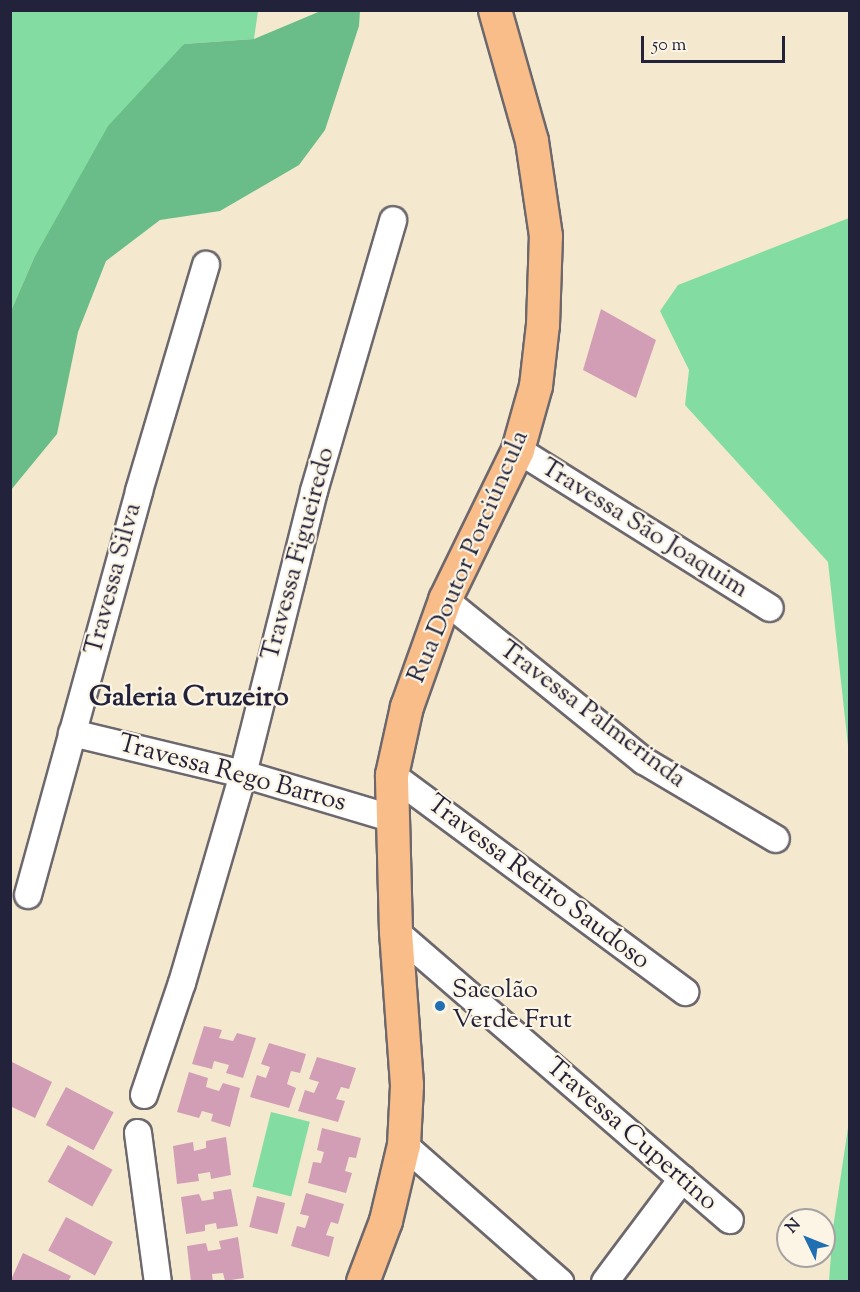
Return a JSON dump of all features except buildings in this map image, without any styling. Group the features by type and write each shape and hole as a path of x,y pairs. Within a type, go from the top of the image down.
{"main road":[{"name":"Rua Doutor Porciúncula","path":"363,1281 386,1221 404,1145 407,1085 396,932 391,818 392,775 407,707 445,600 518,450 536,386 543,325 546,237 532,141 495,10"}],"street":[{"name":"Travessa Figueiredo","path":"144,1095 182,983 243,774 314,491 393,220"},
{"name":"Travessa Silva","path":"28,895 206,266"},
{"name":"Travessa São Joaquim","path":"518,450 770,608"},
{"name":"Travessa Palmerinda","path":"445,600 644,761 776,839"},
{"name":"Travessa Rego Barros","path":"72,733 243,774 391,818"},
{"name":"Travessa Retiro Saudoso","path":"392,775 684,992"},
{"name":"Travessa Cupertino","path":"396,932 730,1220"},
{"path":"138,1132 158,1281"},
{"path":"404,1145 560,1281"},
{"path":"606,1281 682,1179"}],"green space":[{"path":"323,10 360,11 359,26 325,130 299,165 220,211 160,220 106,261 78,332 57,434 11,490 11,311 34,258 108,126 184,44 254,39"},
{"path":"11,11 258,11 254,39 184,44 34,258 11,311"},
{"path":"849,218 849,755 828,562 685,405 689,370 660,311 678,285"},
{"path":"271,1112 310,1122 291,1196 252,1187"},
{"path":"849,1121 849,1281 829,1281 830,1268 836,1268 836,1208"}],"place":[{"name":"Sacolão Verde Frut","path":"440,1006"}],"district":[{"name":"Galeria Cruzeiro","path":"189,698"}]}
